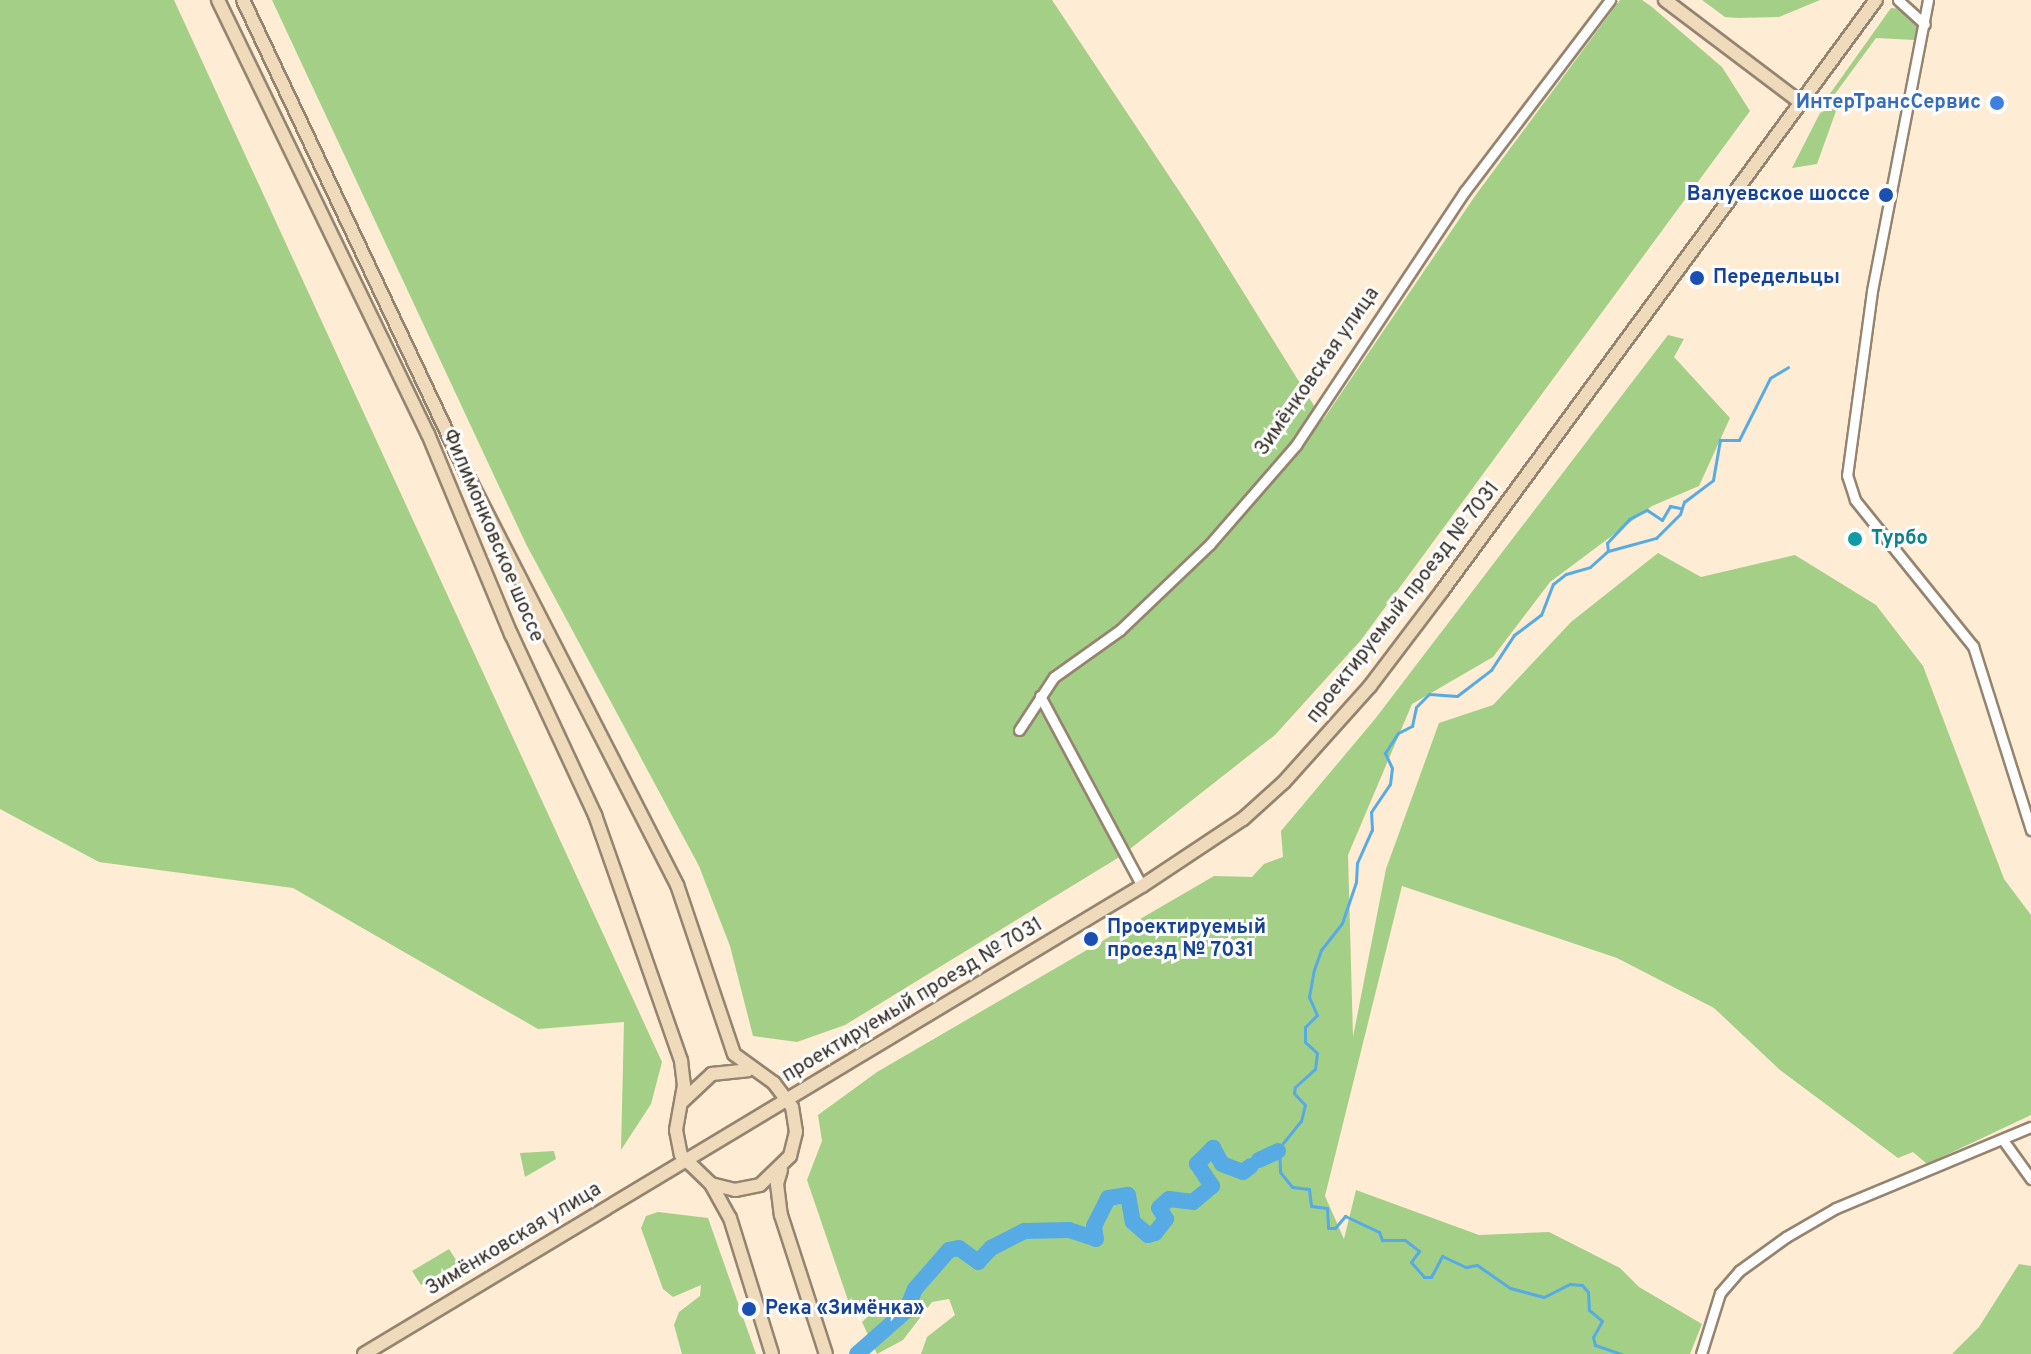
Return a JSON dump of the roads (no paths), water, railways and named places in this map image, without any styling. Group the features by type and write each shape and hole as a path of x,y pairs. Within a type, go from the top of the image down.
{"main road":[{"name":"Филимонковское шоссе","path":"218,0 428,434 511,634 595,815 681,1061 681,1104 676,1138 686,1163"},
{"name":"Филимонковское шоссе","path":"243,0 471,483 677,885 734,1054 754,1072 774,1083 789,1099"},
{"path":"1665,0 1801,103 1876,0"},
{"name":"проектируемый проезд № 7031","path":"686,1163 1142,886 1243,819 1284,782 1370,686 1801,103"},
{"path":"681,1104 712,1074 754,1072"},
{"path":"789,1099 796,1132 777,1184 781,1215 826,1354"},
{"path":"686,1163 711,1184 730,1218 772,1354"},
{"name":"Зимёнковская улица","path":"364,1354 686,1163"},
{"path":"711,1184 744,1189 781,1170"}],"street":[{"name":"Зимёнковская улица","path":"1019,730 1054,677 1120,630 1210,544 1296,445 1465,191 1610,0"},
{"path":"1898,0 1925,24"},
{"path":"1928,0 1872,291 1847,475 1855,500 1973,646 2031,830"},
{"path":"1040,696 1142,886"},
{"path":"1701,1354 1720,1293 1739,1271 1836,1208 2031,1127"},
{"path":"2003,1140 2031,1179"}],"waterway":[{"path":"1283,1143 1301,1121 1305,1105 1294,1093 1295,1087 1315,1069 1317,1053 1305,1042 1305,1027 1317,1015 1309,997 1314,970 1321,950 1342,923 1356,882 1357,863 1372,830 1371,812 1390,784 1392,768 1385,753 1398,733 1412,726 1416,707 1429,694 1457,696 1491,670 1514,635 1541,615 1553,584 1566,574 1590,567 1608,551 1656,538 1680,514 1684,502 1713,480 1720,440 1739,440 1770,378 1788,367"},
{"path":"1608,551 1607,543 1629,519 1647,510 1662,520 1670,506 1680,508"},
{"path":"857,1354 906,1311 915,1289 949,1250 959,1248 978,1262 991,1248 1025,1231 1069,1230 1096,1239 1094,1226 1108,1198 1128,1195 1133,1222 1148,1235 1155,1233 1166,1219 1159,1208 1169,1199 1193,1202 1212,1186 1197,1164 1213,1148 1222,1164 1243,1172 1251,1166"},
{"path":"1279,1150 1280,1172 1292,1187 1309,1189 1311,1206 1327,1208 1328,1228 1335,1228 1345,1216 1379,1232 1382,1240 1405,1240 1419,1251 1411,1262 1424,1277 1431,1277 1442,1256 1466,1267 1477,1265 1510,1288 1544,1297 1570,1284 1582,1285 1588,1292 1589,1310 1602,1321 1593,1337 1595,1345 1621,1354"},
{"path":"1259,1160 1278,1151"}],"place":[{"name":"ИнтерТрансСервис","path":"1997,103"},
{"name":"Валуевское шоссе","path":"1886,195"},
{"name":"Передельцы","path":"1697,278"},
{"name":"Турбо","path":"1855,539"},
{"name":"Проектируемый проезд № 7031","path":"1091,939"},
{"name":"Река «Зимёнка»","path":"749,1309"}]}
